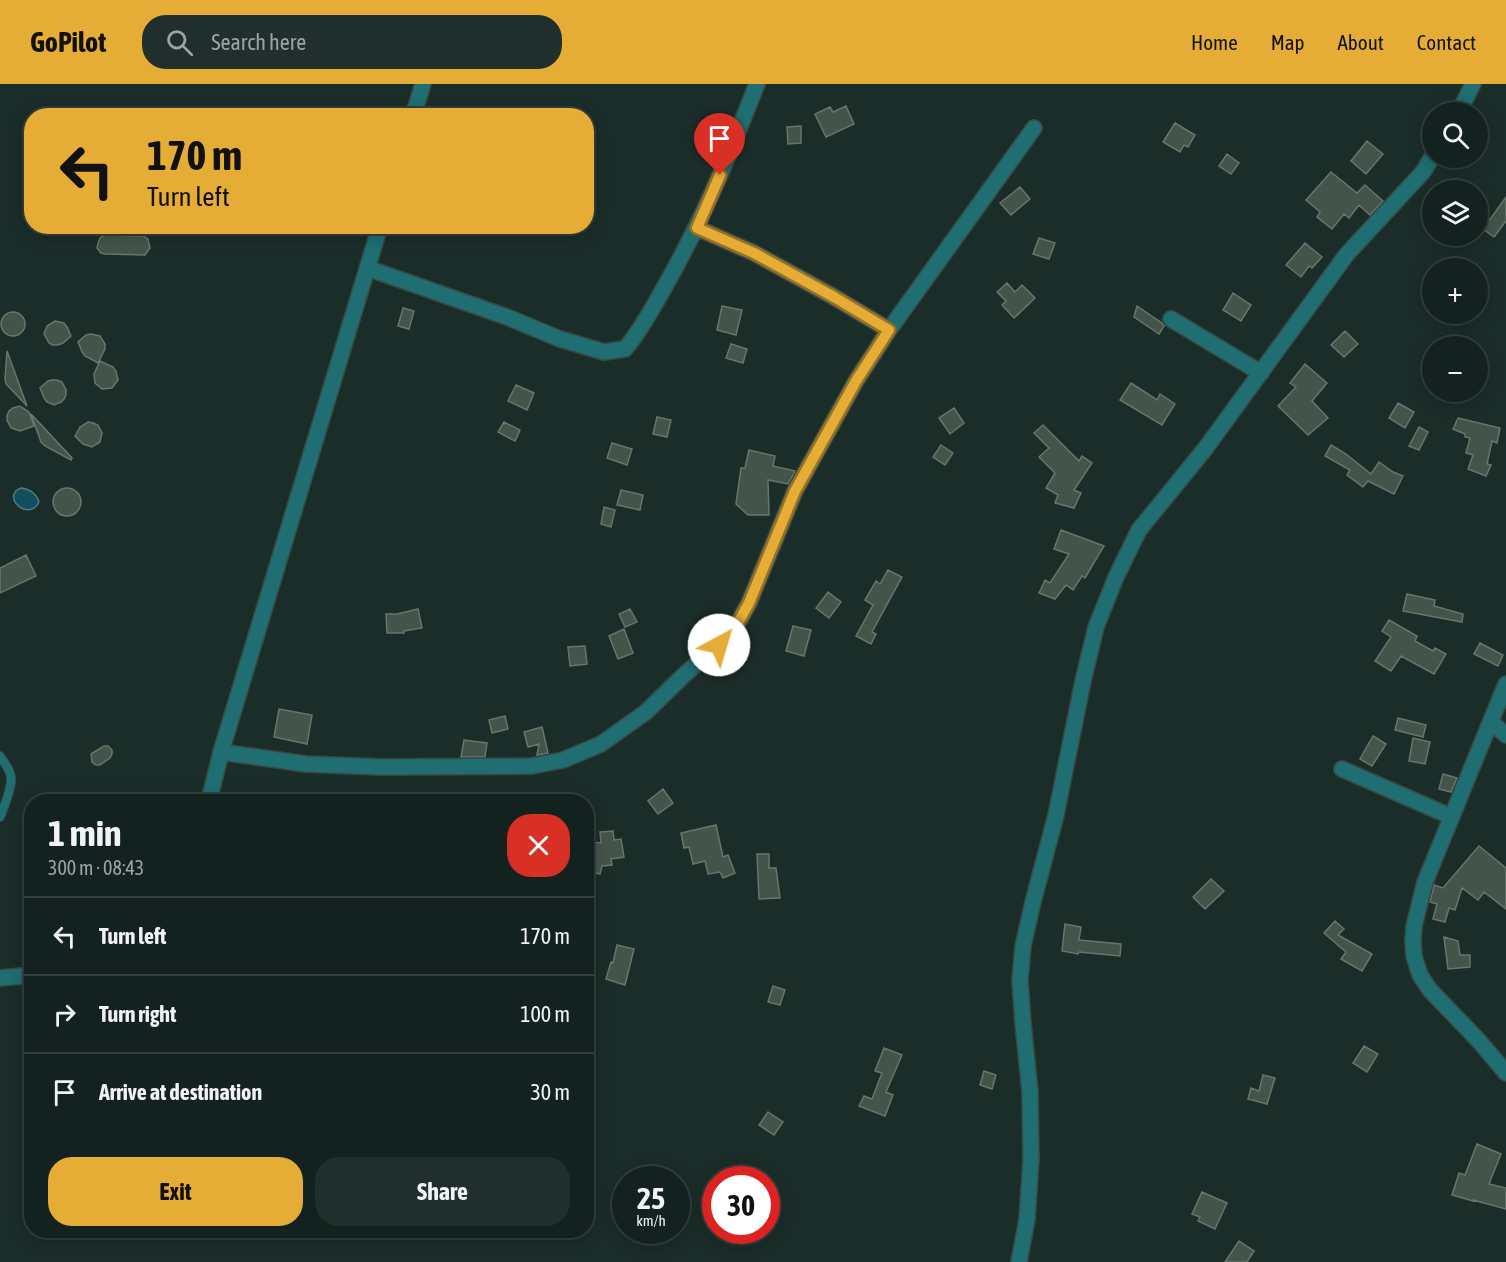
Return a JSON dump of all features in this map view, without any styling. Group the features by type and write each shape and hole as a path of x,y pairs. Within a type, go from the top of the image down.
{"street":[{"path":"416,108 423,84"},
{"path":"367,268 507,317 560,339 604,351 625,349 638,334 697,228 757,84"},
{"path":"1464,102 1473,84"},
{"path":"221,752 306,764 382,767 532,766 563,760 601,744 646,712 719,645 739,621 749,603 795,491 856,381 889,330 1034,129"},
{"path":"1019,1262 1027,1220 1031,1160 1030,1092 1020,981 1023,946 1056,815 1096,627 1116,577 1139,530 1205,449 1347,254 1426,168"},
{"path":"697,228 754,253 889,330"},
{"path":"211,794 221,752 378,234"},
{"path":"1171,319 1261,373"},
{"path":"1506,684 1425,882 1414,926 1414,956 1420,975 1430,990 1506,1073"},
{"path":"1491,722 1506,735"},
{"path":"1342,769 1452,817"},
{"path":"0,978 24,976"}],"lane":[{"path":"0,756 11,778 0,817"}],"water":[{"path":"21,488 30,490 36,496 39,502 34,508 29,510 18,506 14,497 15,492"}],"building":[{"path":"846,106 854,124 826,137 815,114 830,107 833,112"},
{"path":"1175,123 1195,135 1188,147 1184,145 1180,152 1163,142"},
{"path":"801,126 801,143 788,144 787,127"},
{"path":"1367,141 1383,154 1366,174 1351,161"},
{"path":"1227,154 1239,163 1231,174 1219,166"},
{"path":"1331,172 1357,193 1365,185 1383,201 1370,215 1359,205 1349,218 1344,214 1332,229 1317,217 1320,212 1306,200"},
{"path":"1020,187 1030,199 1011,215 1000,203"},
{"path":"1506,197 1506,221 1494,237 1488,233 1488,222"},
{"path":"105,235 143,236 148,239 150,248 145,255 101,253 97,248 98,243"},
{"path":"1039,238 1055,243 1049,259 1033,254"},
{"path":"1305,243 1322,257 1312,268 1309,266 1301,277 1286,265"},
{"path":"1007,283 1015,292 1022,285 1035,298 1014,318 1002,305 1006,301 997,292"},
{"path":"1233,293 1251,305 1241,321 1223,310"},
{"path":"722,306 742,310 736,335 717,330"},
{"path":"1137,306 1162,323 1164,326 1159,334 1134,317"},
{"path":"403,308 414,311 409,329 398,326"},
{"path":"13,312 22,315 25,324 22,333 13,336 4,333 1,324 4,315"},
{"path":"55,321 64,323 71,336 58,345 49,343 44,334 47,326"},
{"path":"1345,331 1358,344 1344,357 1331,345"},
{"path":"91,334 100,336 105,344 98,363 85,356 78,342"},
{"path":"731,344 747,349 743,363 726,358"},
{"path":"7,351 27,406 6,384"},
{"path":"100,361 113,367 116,371 118,380 112,388 102,389 95,383 94,374"},
{"path":"1305,364 1327,383 1312,401 1328,418 1308,435 1278,406 1296,387 1290,383"},
{"path":"52,380 62,382 66,390 64,399 54,405 47,402 40,388"},
{"path":"1131,383 1157,400 1160,394 1175,404 1162,425 1120,400"},
{"path":"516,385 534,393 527,410 508,401"},
{"path":"1398,403 1414,412 1405,428 1389,418"},
{"path":"20,406 29,412 34,426 20,431 11,428 7,416 9,411"},
{"path":"954,408 964,423 950,434 939,418"},
{"path":"31,414 72,458 71,460 41,442"},
{"path":"657,417 671,420 667,437 653,434"},
{"path":"1458,418 1500,428 1497,443 1492,441 1487,464 1491,465 1486,476 1468,469 1473,455 1466,453 1470,438 1453,429"},
{"path":"88,422 98,425 102,433 100,442 92,447 83,444 75,436 80,427"},
{"path":"504,422 520,430 515,441 498,432"},
{"path":"1043,425 1079,461 1082,456 1092,463 1074,490 1081,493 1074,508 1055,503 1058,495 1046,488 1055,473 1039,457 1049,448 1034,433"},
{"path":"1419,427 1428,432 1419,450 1409,446"},
{"path":"612,443 632,449 627,465 607,458"},
{"path":"941,445 953,453 945,465 933,457"},
{"path":"1331,445 1371,474 1379,462 1403,476 1394,494 1368,481 1363,487 1347,475 1350,470 1325,456"},
{"path":"749,450 775,456 773,466 795,471 788,484 768,480 769,515 748,515 736,504 741,468 745,468"},
{"path":"67,488 77,492 81,502 77,512 67,516 57,512 53,502 57,492"},
{"path":"621,490 643,495 640,510 617,505"},
{"path":"604,507 615,510 611,527 601,524"},
{"path":"1061,530 1104,546 1085,578 1082,576 1073,590 1066,585 1055,599 1039,593 1045,580 1050,583 1069,554 1054,549"},
{"path":"26,555 36,576 0,593 0,568"},
{"path":"888,570 902,577 872,632 876,634 871,644 856,636 873,605 865,600 876,581 880,584"},
{"path":"828,592 841,602 829,618 816,608"},
{"path":"1407,594 1435,600 1434,606 1463,614 1462,622 1403,611"},
{"path":"418,609 422,628 404,631 404,633 387,633 386,614"},
{"path":"630,609 637,622 625,627 619,614"},
{"path":"1389,620 1417,636 1415,641 1433,651 1435,648 1446,654 1434,674 1401,656 1391,671 1375,661 1391,637 1382,631"},
{"path":"793,626 811,630 804,656 786,651"},
{"path":"624,629 633,653 618,659 609,636"},
{"path":"1480,643 1503,655 1498,666 1474,654"},
{"path":"585,646 587,664 570,666 568,647"},
{"path":"279,709 312,715 307,744 274,737"},
{"path":"505,716 508,729 492,733 489,720"},
{"path":"1398,718 1426,725 1423,737 1395,730"},
{"path":"542,727 548,753 537,755 539,744 528,747 524,732"},
{"path":"1373,736 1386,744 1372,766 1360,759"},
{"path":"1413,738 1430,742 1425,764 1409,761"},
{"path":"464,740 487,743 485,757 461,757"},
{"path":"104,746 112,750 112,754 100,765 96,765 92,762 91,754"},
{"path":"1443,774 1457,778 1451,792 1439,789"},
{"path":"663,789 673,803 658,814 648,801"},
{"path":"716,825 723,857 728,855 735,873 723,878 720,872 708,874 705,861 693,864 689,847 684,848 681,833"},
{"path":"613,831 614,840 621,839 624,857 611,859 612,865 602,866 600,874 594,873 594,842 601,843 600,832"},
{"path":"1479,846 1506,868 1506,909 1484,892 1478,900 1462,888 1455,910 1449,908 1445,922 1433,919 1437,904 1430,902 1434,885 1443,888"},
{"path":"757,854 769,854 769,868 776,868 780,898 759,899"},
{"path":"1211,879 1224,891 1205,909 1193,897"},
{"path":"1335,921 1344,929 1338,935 1372,954 1362,971 1341,959 1346,952 1324,933"},
{"path":"1065,924 1081,927 1079,940 1121,944 1120,956 1062,951"},
{"path":"1444,937 1458,941 1460,955 1470,955 1470,967 1448,969"},
{"path":"617,945 634,949 625,985 606,979"},
{"path":"773,986 785,990 780,1005 768,1002"},
{"path":"1364,1046 1378,1054 1367,1072 1353,1063"},
{"path":"884,1048 902,1055 886,1092 893,1095 885,1116 859,1106 864,1096 872,1099 882,1073 875,1071"},
{"path":"984,1071 996,1075 992,1089 980,1085"},
{"path":"1263,1075 1275,1078 1267,1104 1248,1099 1251,1088 1259,1091"},
{"path":"768,1112 783,1122 774,1135 759,1125"},
{"path":"1477,1144 1501,1154 1489,1184 1506,1188 1506,1209 1452,1195 1459,1173 1465,1175"},
{"path":"1202,1192 1227,1203 1215,1229 1198,1221 1200,1217 1192,1214"},
{"path":"1239,1241 1254,1251 1247,1262 1225,1262"}],"route":[{"path":"719,645 739,621 749,603 795,491 856,381 889,330 754,253 697,228 720,175"}]}
